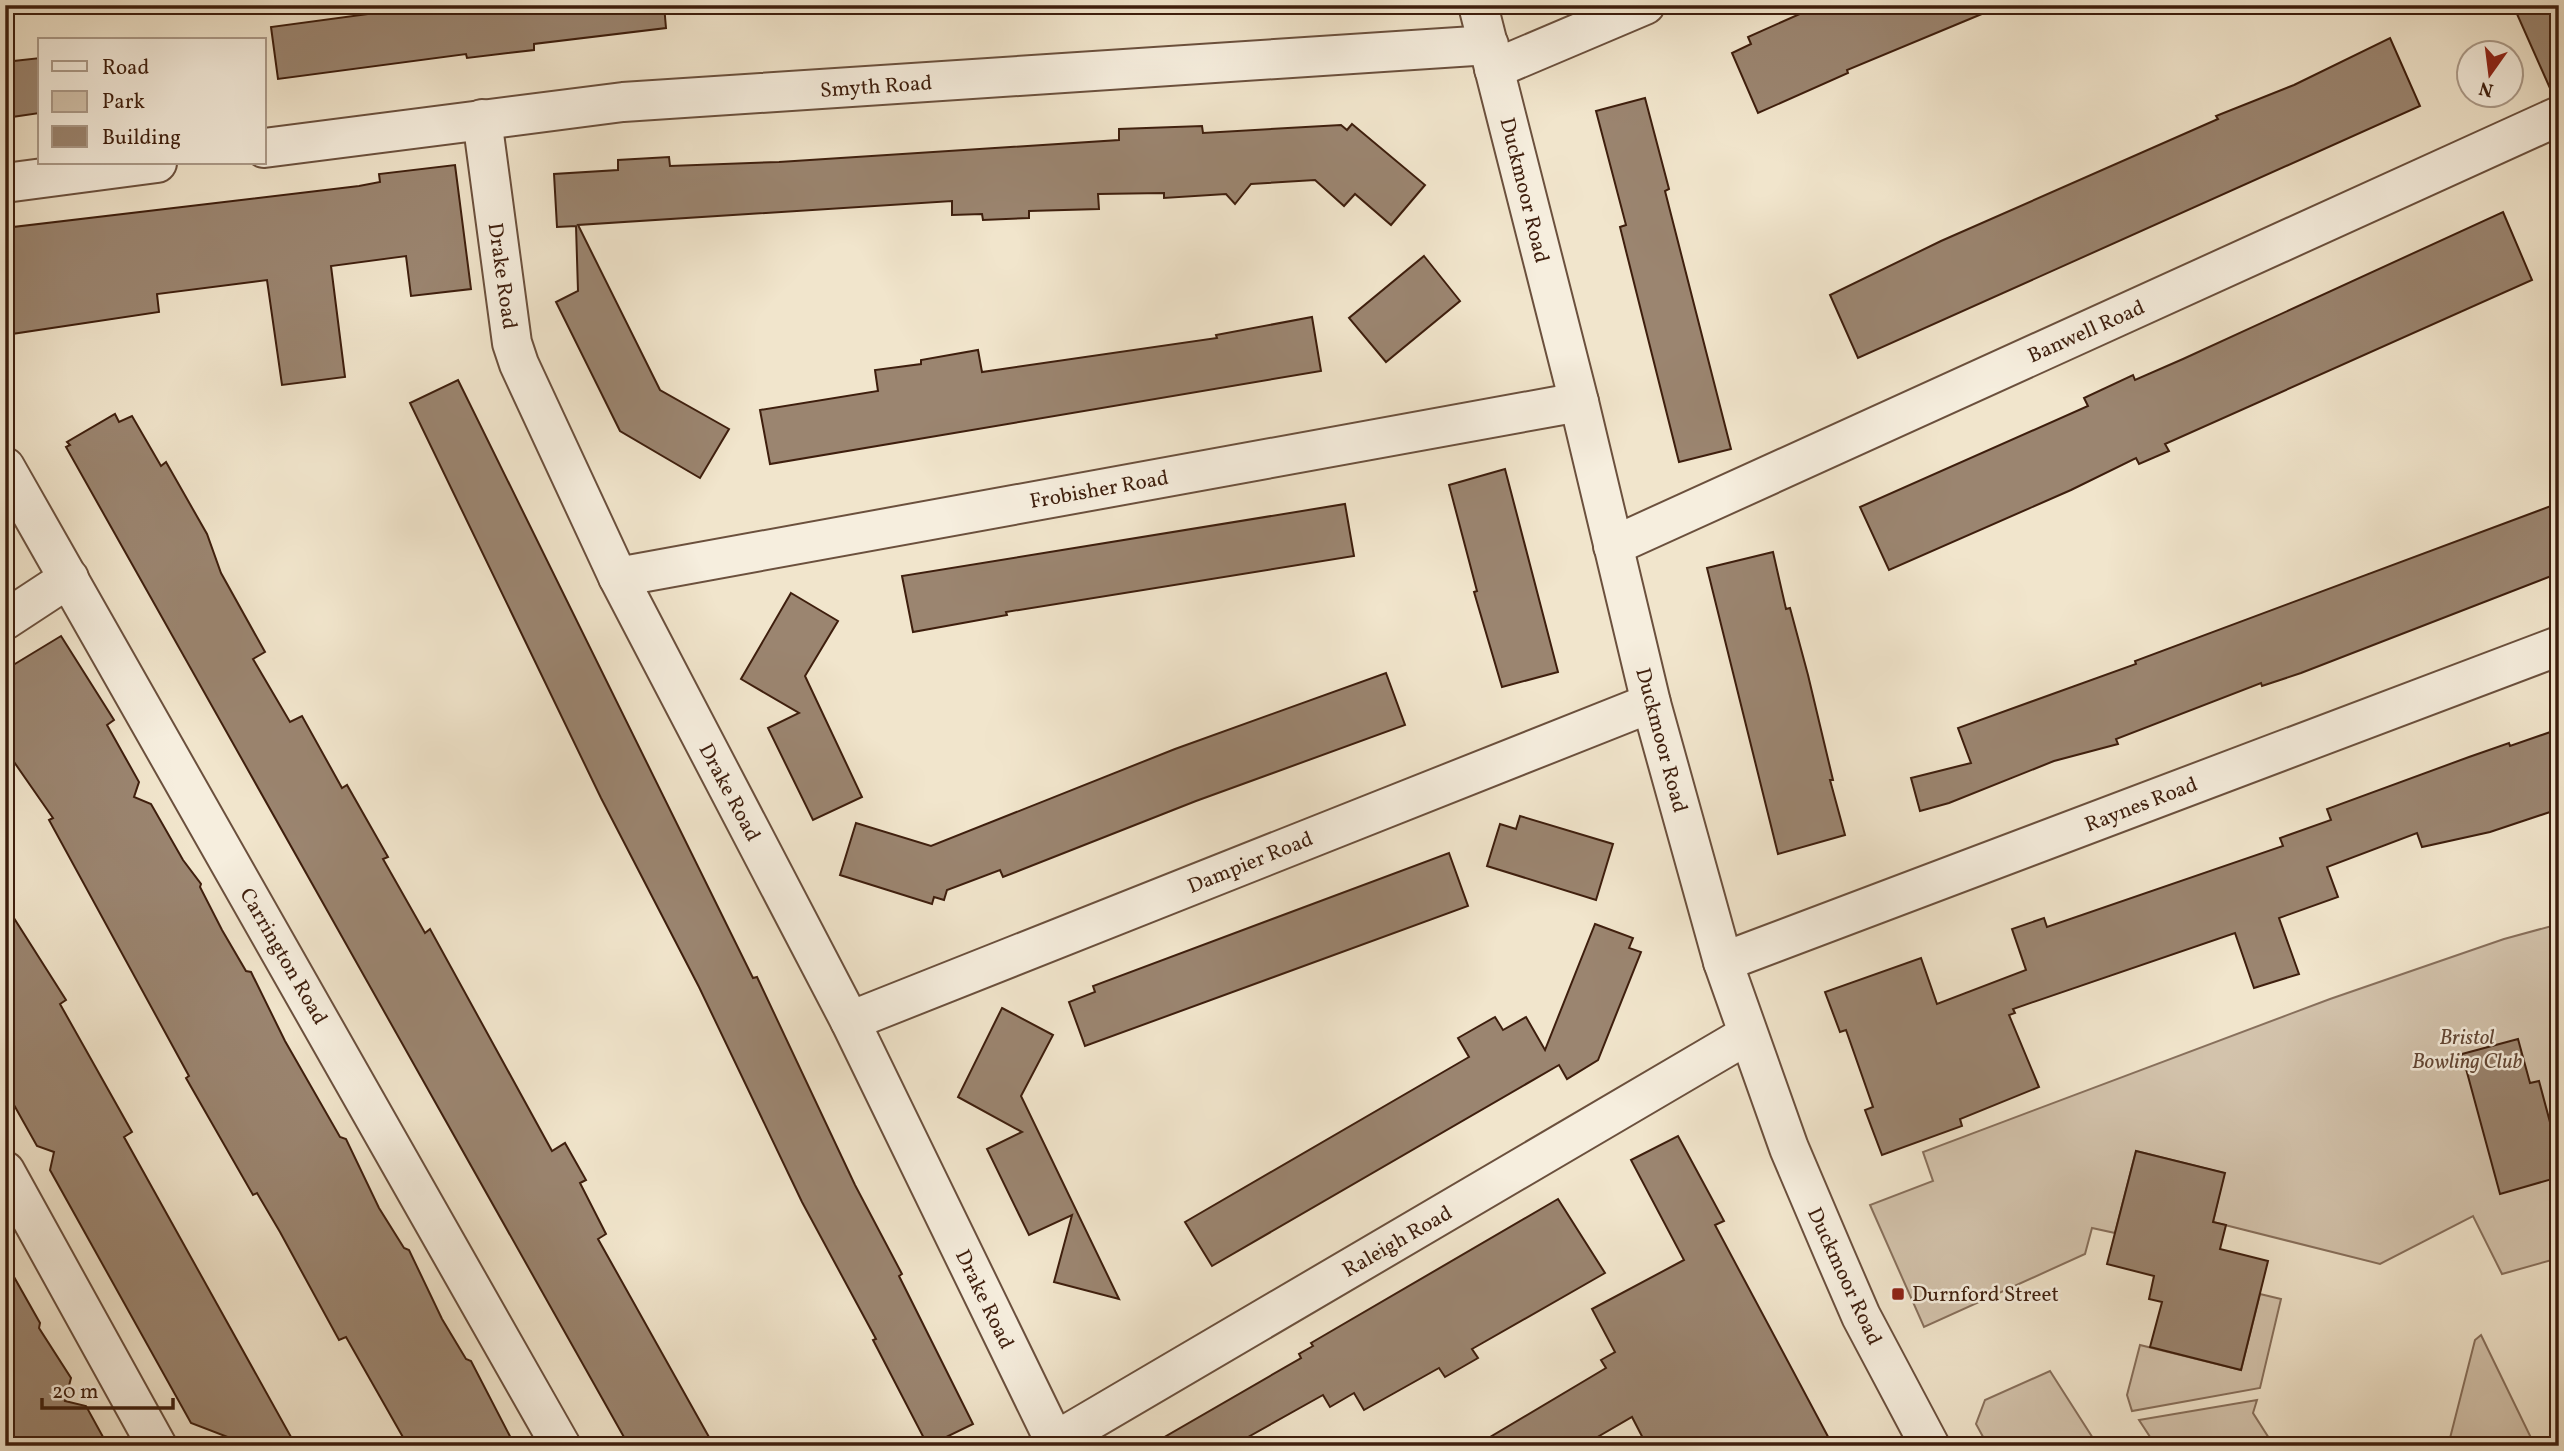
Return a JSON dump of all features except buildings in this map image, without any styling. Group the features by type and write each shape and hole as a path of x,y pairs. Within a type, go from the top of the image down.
{"street":[{"name":"Duckmoor Road","path":"1478,5 1579,402 1651,703 1723,962 1789,1148 1861,1316 1930,1446"},
{"name":"Smyth Road","path":"266,148 623,102 1492,57 1645,5"},
{"name":"Banwell Road","path":"1613,546 2559,116"},
{"name":"Drake Road","path":"482,119 512,343 519,364 618,577 850,1021 1053,1444"},
{"path":"5,183 149,164"},
{"name":"Frobisher Road","path":"618,577 1579,402"},
{"name":"Carrington Road","path":"5,467 561,1446"},
{"path":"5,620 69,578"},
{"name":"Raynes Road","path":"1723,962 2559,646"},
{"name":"Dampier Road","path":"850,1021 1651,703"},
{"name":"Raleigh Road","path":"1053,1444 1747,1035"},
{"path":"5,1171 157,1446"}],"green space":[{"name":"Bristol Bowling Club","path":"2559,924 2559,1258 2502,1274 2473,1216 2380,1264 2213,1222 2224,1173 2136,1151 2115,1233 2092,1228 2085,1254 1924,1327 1870,1205 1933,1181 1923,1152 2330,999 2504,939"},
{"path":"2260,1294 2281,1299 2260,1388 2132,1411 2127,1395 2140,1345 2241,1370"},
{"path":"2481,1335 2535,1446 2448,1446 2475,1340"},
{"path":"2050,1371 2098,1446 1988,1446 1976,1424 1985,1400"},
{"path":"2257,1400 2253,1413 2274,1446 2156,1446 2139,1420"}],"place":[{"name":"Durnford Street","path":"1898,1294"}]}
